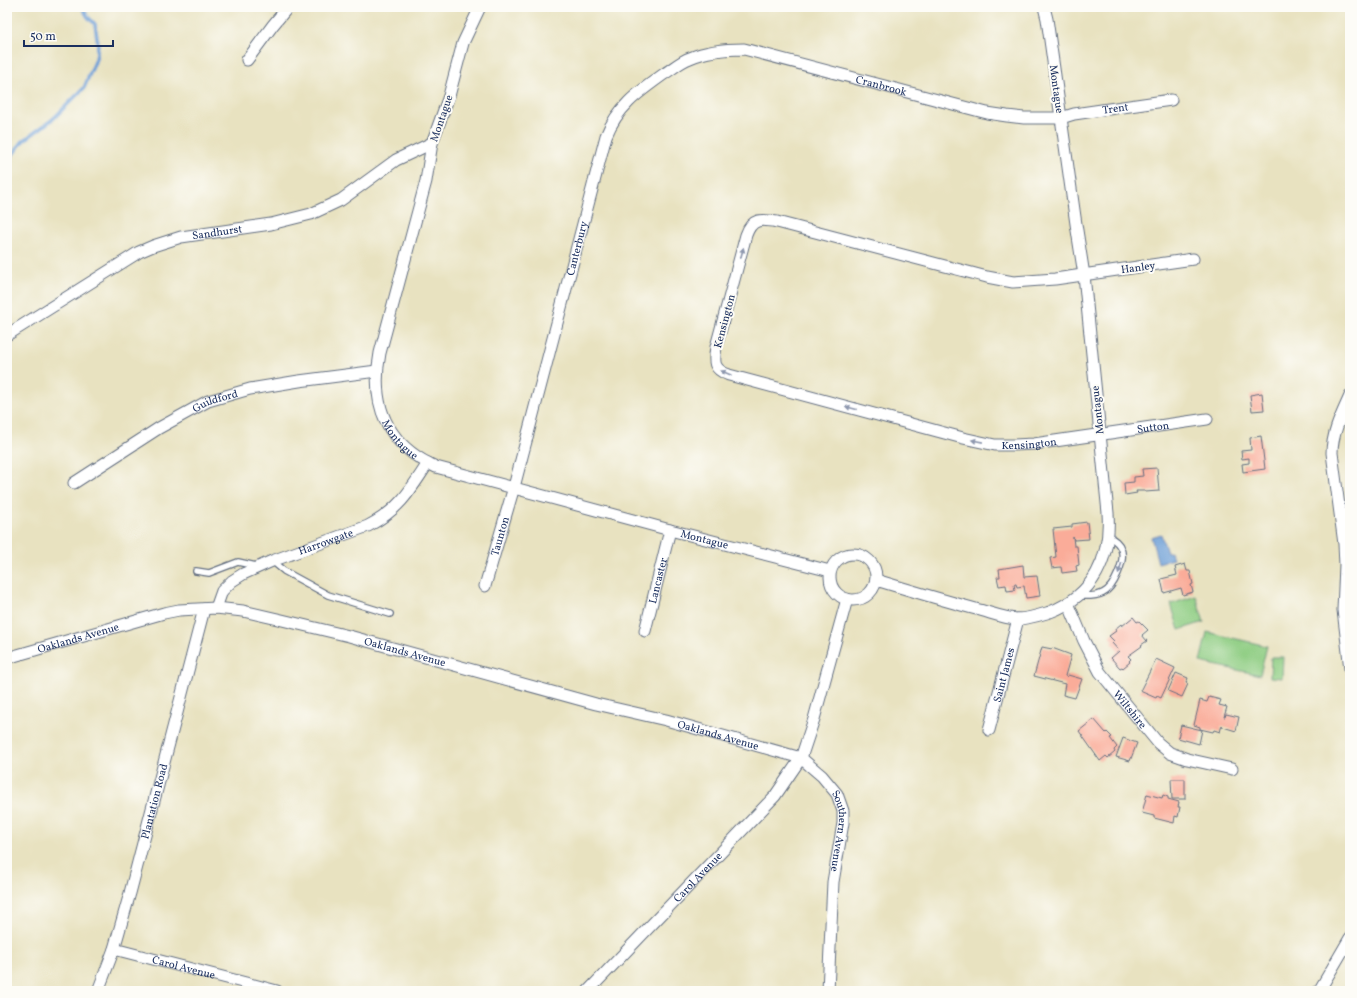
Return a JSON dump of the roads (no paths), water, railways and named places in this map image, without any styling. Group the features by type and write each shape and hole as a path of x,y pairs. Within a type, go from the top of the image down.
{"street":[{"path":"247,60 288,7"},
{"name":"Montague","path":"480,7 463,44 449,96 432,143 426,181 377,371 377,390 384,418 400,442 414,455 436,467 830,571"},
{"name":"Montague","path":"876,580 947,602 1018,619 1040,615 1068,603 1090,583 1100,567 1105,554 1108,536 1108,513 1084,275 1044,7"},
{"name":"Cranbrook","path":"702,54 737,49 750,50 987,113 1006,116 1061,118"},
{"name":"Canterbury","path":"514,487 606,136 610,126 620,110 640,91 689,58 702,54"},
{"name":"Trent","path":"1061,118 1074,114 1171,100"},
{"name":"Sandhurst","path":"7,335 139,252 159,243 181,237 271,224 311,214 341,200 396,160 432,143"},
{"name":"Kensington","path":"1084,275 1013,282 986,277 777,222 764,220 758,221 751,225 746,235 716,347 714,360 719,370 728,375 963,438 988,443 1014,446 1099,435"},
{"name":"Hanley","path":"1084,275 1193,259"},
{"name":"Guildford","path":"74,483 166,424 208,401 250,389 299,380 377,371"},
{"path":"1350,396 1336,428 1333,439 1332,453 1344,549 1343,604 1348,639 1350,669"},
{"name":"Sutton","path":"1099,435 1207,419"},
{"name":"Harrowgate","path":"216,608 220,595 227,585 243,574 272,561 368,526 380,520 391,512 408,493 428,463"},
{"name":"Taunton","path":"485,586 514,487"},
{"name":"Lancaster","path":"645,631 670,530"},
{"path":"846,555 861,555 868,559 872,565 876,580 874,587 869,594 854,600 847,599 835,592 831,585 830,571 834,564 846,555"},
{"name":"Carol Avenue","path":"588,991 775,796 801,758 814,719 847,599"},
{"name":"Wiltshire","path":"1068,603 1084,641 1100,672 1158,743 1170,753 1232,769"},
{"name":"Oaklands Avenue","path":"7,658 149,617 180,610 216,608 243,611 341,634 589,702 695,728 801,758"},
{"name":"Plantation Road","path":"98,991 114,949 140,856 204,609"},
{"name":"Saint James","path":"989,730 1018,619"},
{"name":"Southern Avenue","path":"801,758 826,780 837,794 843,811 843,823 833,882 828,991"},
{"path":"1320,991 1350,938"},
{"name":"Carol Avenue","path":"114,949 277,991"}],"lane":[{"path":"1077,596 1089,596 1104,593 1114,583 1123,554 1117,542 1108,536"},
{"path":"272,561 284,571 328,595 390,614"},
{"path":"196,571 204,573 214,572 225,566 238,562 258,567"}],"water":[{"path":"1161,534 1167,553 1171,552 1173,559 1158,563 1151,537"}],"waterway":[{"path":"7,162 23,141 53,119 84,88 96,59 98,45 95,24 88,17 82,7"}]}
